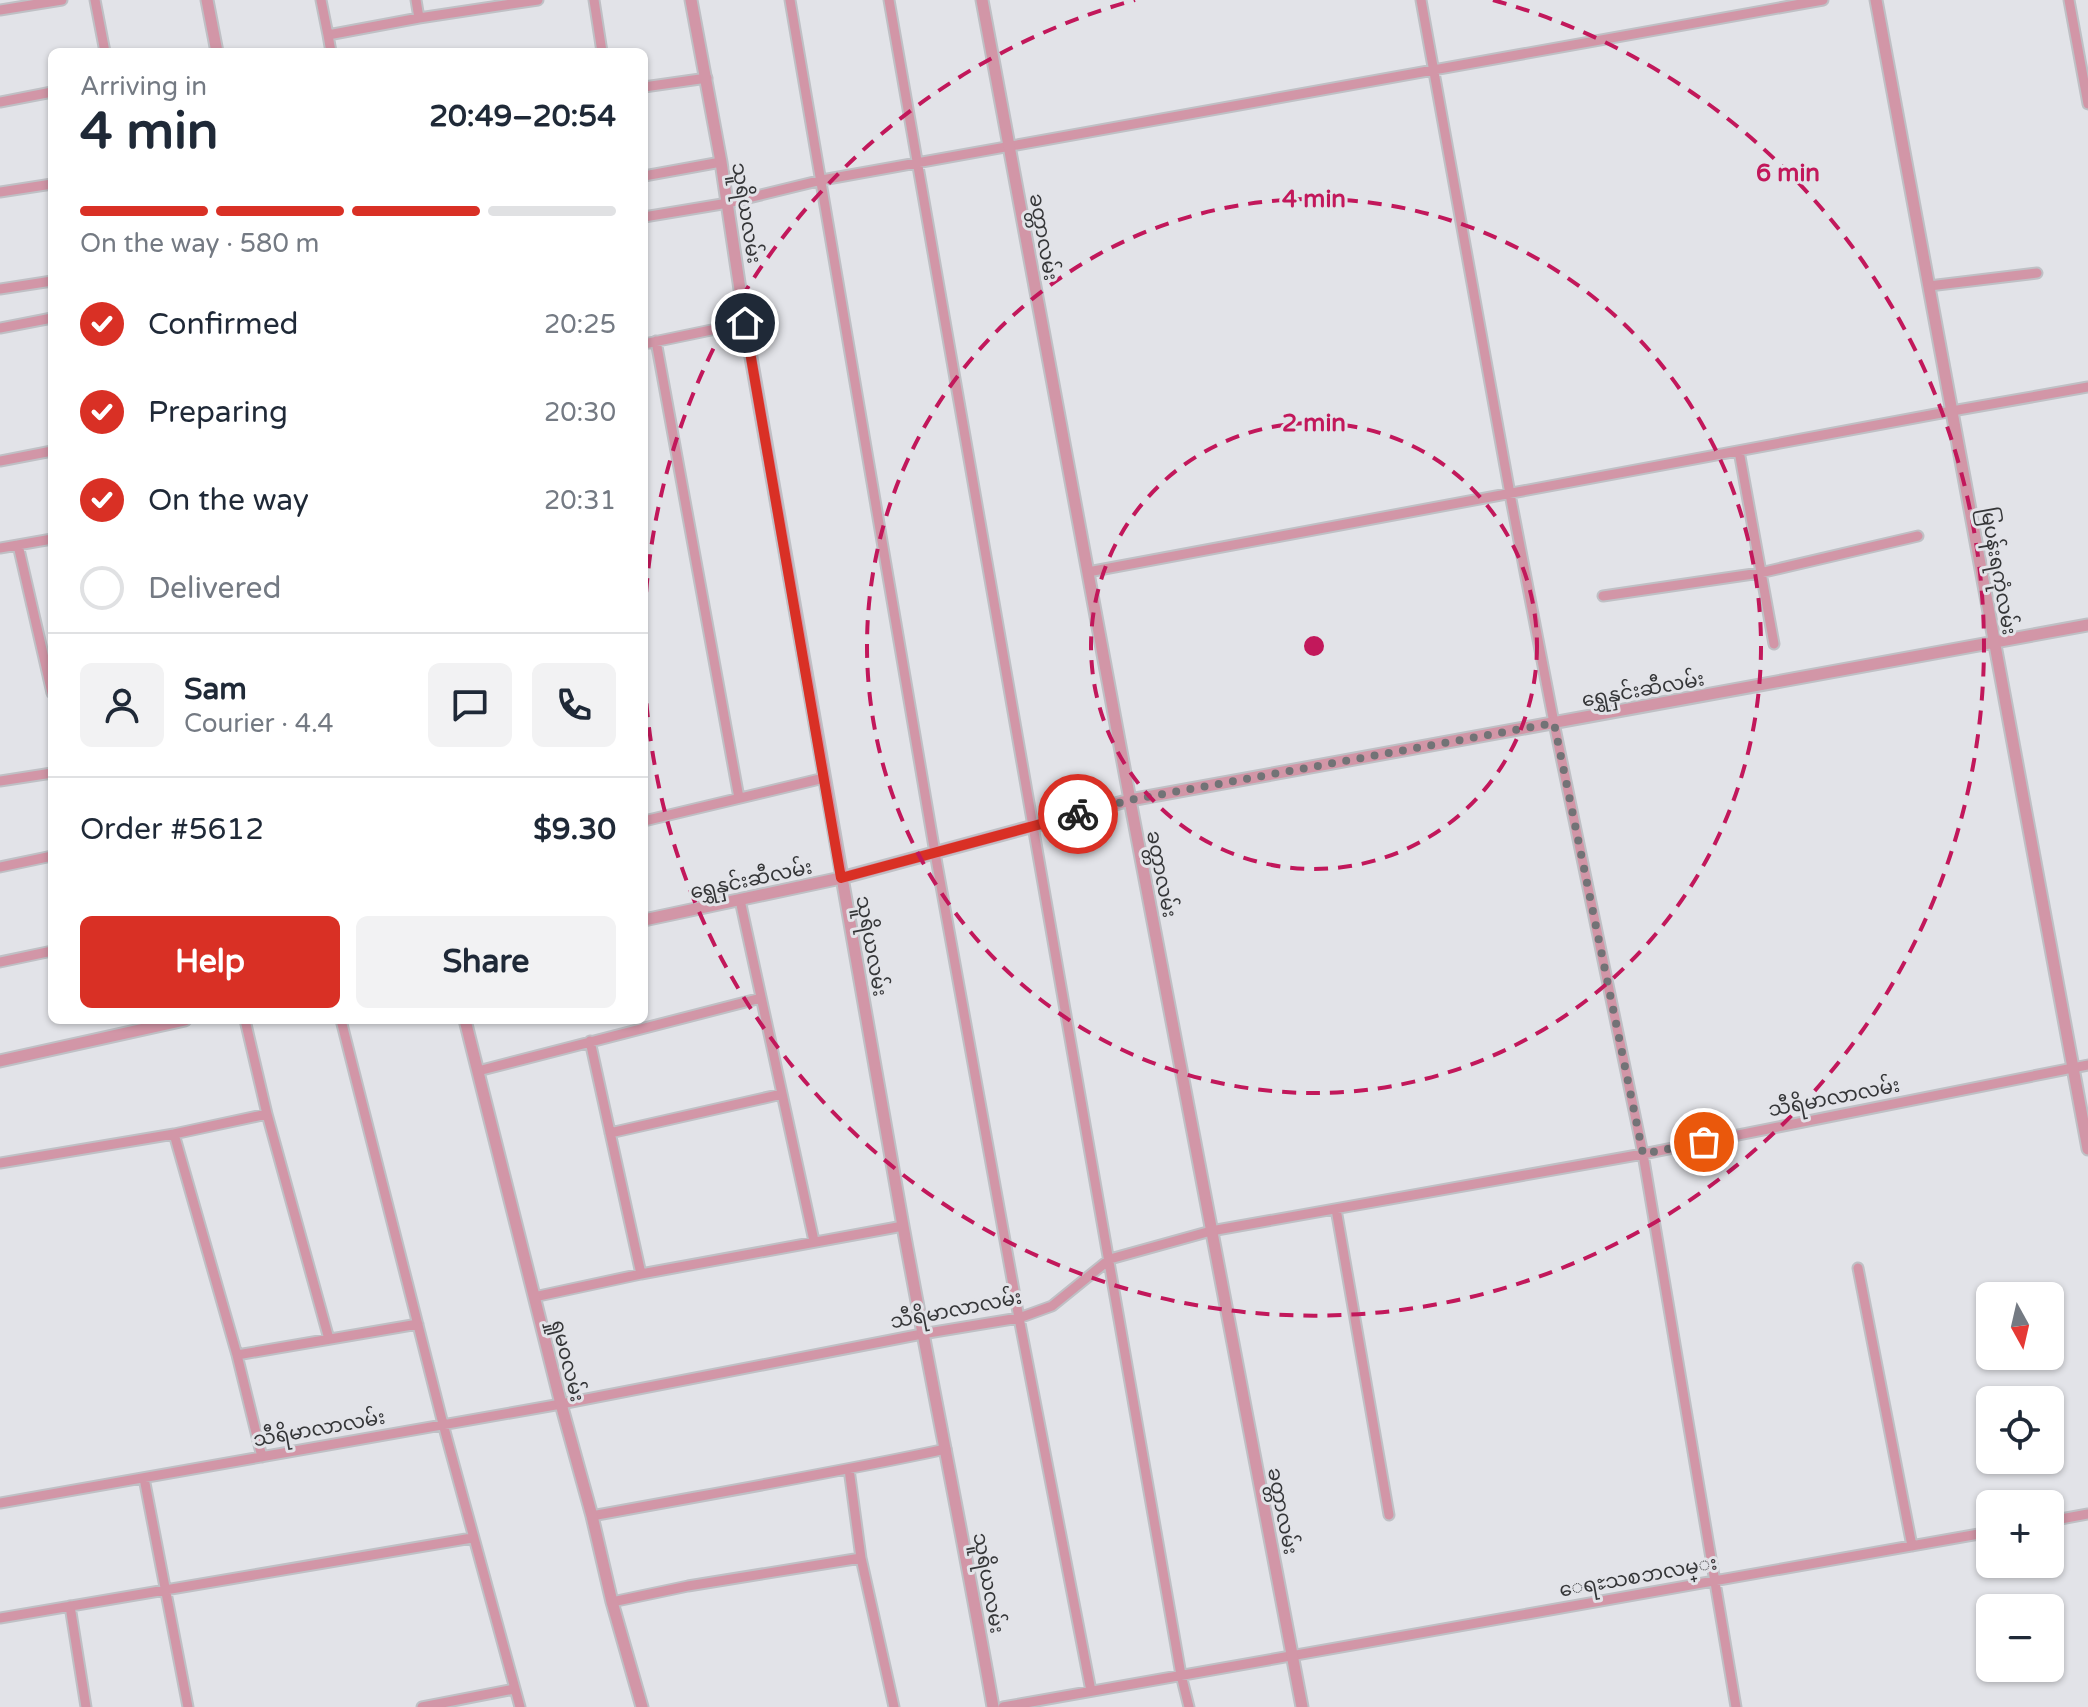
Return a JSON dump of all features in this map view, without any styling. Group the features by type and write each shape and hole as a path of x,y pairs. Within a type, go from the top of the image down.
{"street":[{"path":"0,10 62,0"},
{"path":"95,0 104,48"},
{"path":"207,0 216,48"},
{"path":"321,0 330,48"},
{"path":"416,0 419,18"},
{"path":"328,35 538,0"},
{"path":"594,0 601,48"},
{"name":"သူရိယလမ်း","path":"691,0 707,78 745,323 841,878 922,1334 993,1707"},
{"path":"790,0 935,853 1019,1318 1091,1691"},
{"path":"889,0 1189,1707"},
{"name":"ခတ္တာလမ်း","path":"982,0 1302,1707"},
{"path":"1421,0 1554,723 1643,1154 1736,1707"},
{"path":"648,216 728,203 822,180 1823,0"},
{"name":"မြပန်းရကုံလမ်း","path":"1876,0 2088,1149"},
{"path":"2069,0 2088,104"},
{"path":"648,86 707,78"},
{"path":"0,102 48,93"},
{"path":"648,175 721,162"},
{"path":"0,192 48,185"},
{"path":"1929,286 2037,273"},
{"path":"0,289 48,282"},
{"path":"0,328 48,319"},
{"path":"648,343 745,323"},
{"path":"656,341 739,798"},
{"path":"1088,572 2088,387"},
{"path":"1739,451 1774,644"},
{"path":"0,461 48,452"},
{"path":"1603,596 1760,573 1918,536"},
{"path":"0,548 48,540"},
{"path":"18,545 48,676"},
{"name":"ရွှေနှင်းဆီလမ်း","path":"648,919 841,878 1130,800 2088,625"},
{"path":"0,781 48,774"},
{"path":"648,820 824,778"},
{"path":"0,867 48,857"},
{"path":"740,900 814,1241"},
{"path":"0,962 48,952"},
{"path":"478,1071 761,998"},
{"path":"246,1024 267,1114 329,1339"},
{"path":"342,1024 472,1538 520,1707"},
{"name":"ရှုမဝလမ်း","path":"466,1024 612,1602 642,1707"},
{"path":"0,1061 135,1026"},
{"path":"590,1041 641,1274"},
{"name":"သီရိမာလာလမ်း","path":"0,1503 561,1404 1019,1318 1052,1306 1110,1259 1211,1231 1643,1154 2088,1065"},
{"path":"610,1133 782,1094"},
{"path":"0,1163 174,1134 267,1114"},
{"path":"174,1134 237,1355 262,1457"},
{"path":"1336,1209 1389,1515"},
{"path":"534,1297 903,1226"},
{"path":"1858,1268 1912,1546"},
{"path":"237,1355 418,1324"},
{"path":"592,1516 946,1449"},
{"path":"849,1469 861,1558 894,1707"},
{"path":"144,1478 188,1707"},
{"path":"2064,1518 2088,1514"},
{"name":"ေရႊသစၥာလမ္း","path":"1003,1707 1976,1535"},
{"path":"0,1618 472,1538"},
{"path":"612,1602 688,1586 861,1558"},
{"path":"70,1606 86,1707"},
{"path":"422,1707 514,1689"}],"way so far":[{"path":"1078,814 1130,800 1554,723 1643,1154 1704,1142"}],"route":[{"path":"745,323 841,878 1078,814"}]}
